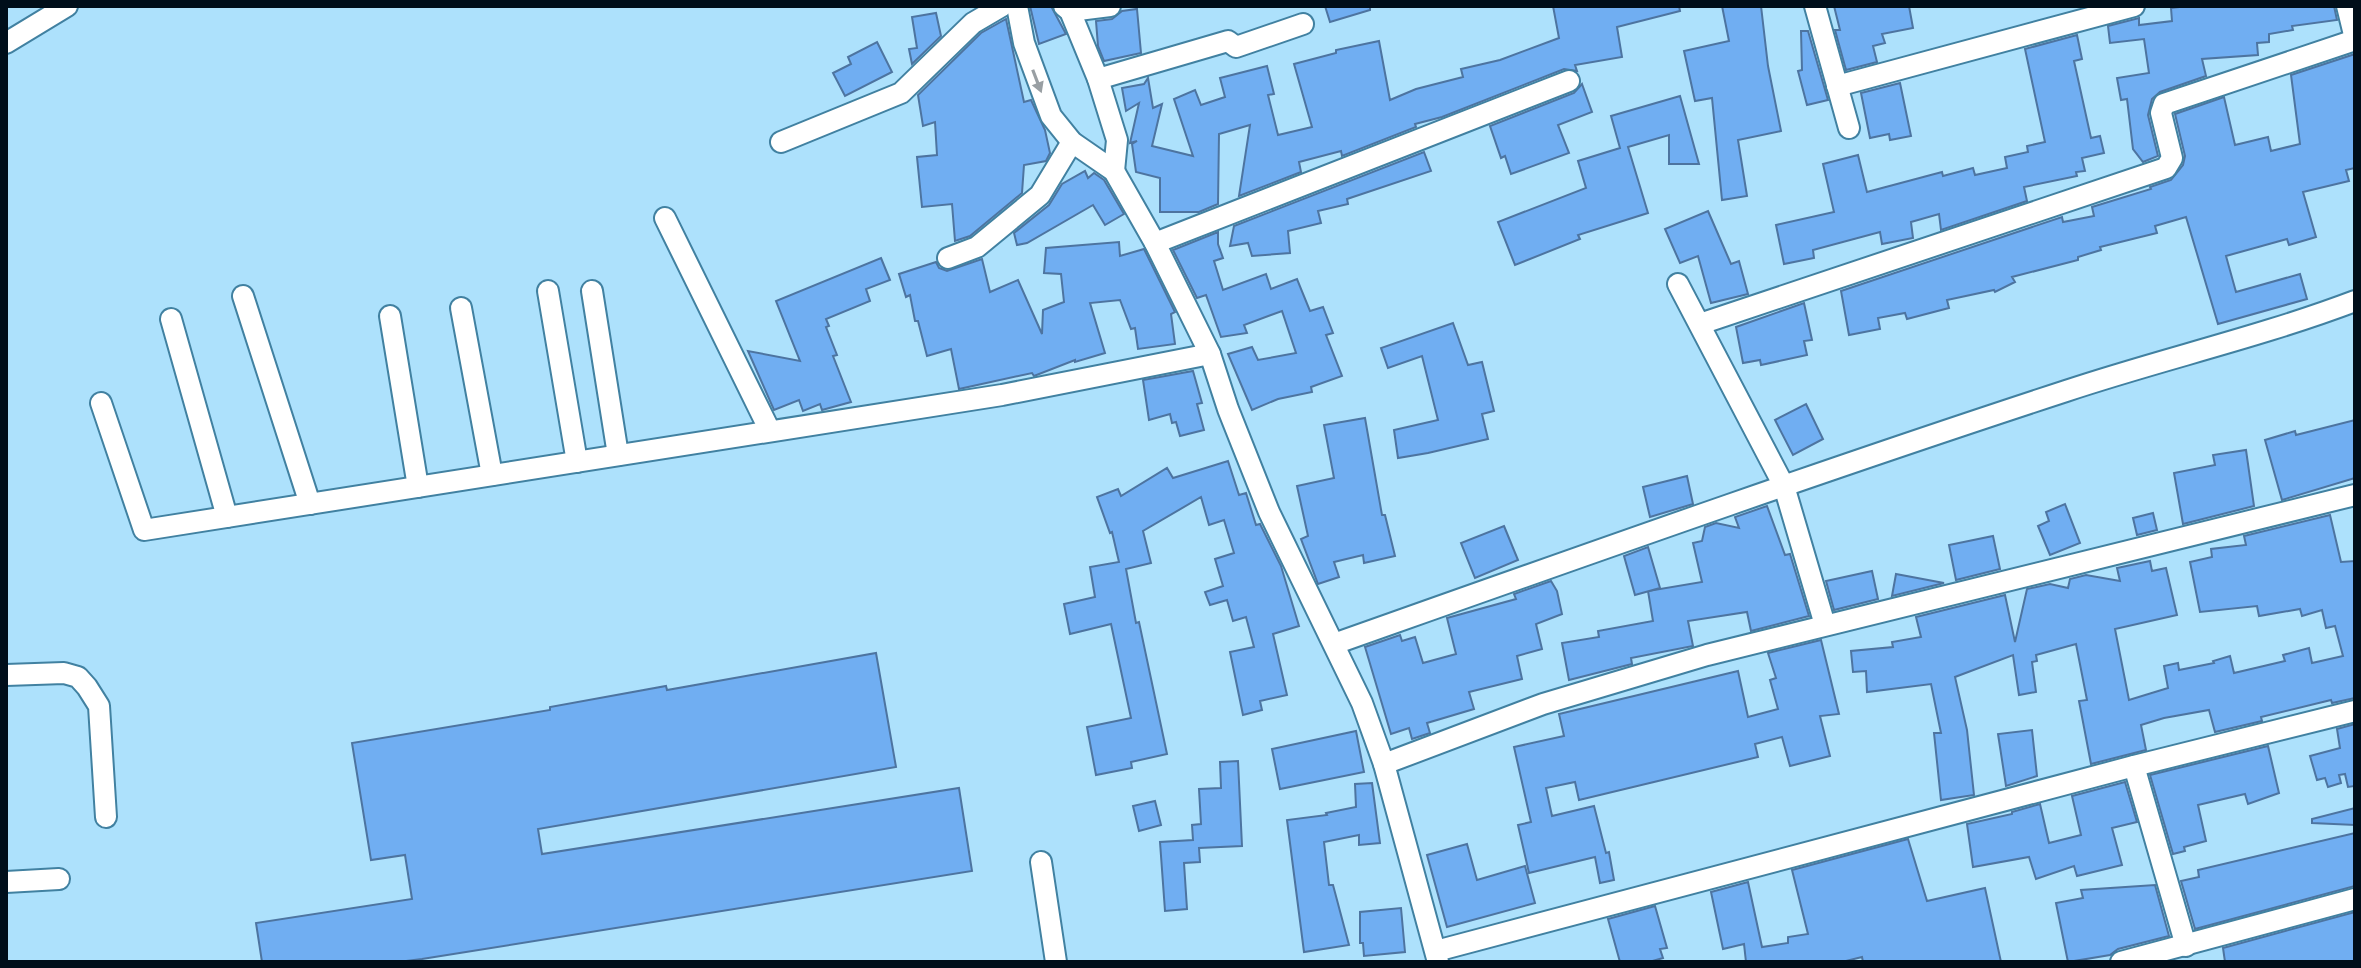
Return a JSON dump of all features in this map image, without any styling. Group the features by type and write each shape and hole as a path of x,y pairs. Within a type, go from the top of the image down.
{"street":[{"path":"6,43 67,6"},
{"path":"781,142 901,93 973,23 1002,6"},
{"path":"1017,6 1024,43 1051,116 1072,142 1114,171 1155,243 1210,354 1269,512 1362,703 1384,764 1437,956 2134,766 2355,711"},
{"path":"1110,6 1067,9 1098,79 1117,140 1114,171"},
{"path":"1815,6 1849,128"},
{"path":"1837,86 2134,6"},
{"path":"1700,324 2166,168 2172,158 2161,113 2164,104 2355,39 2347,6"},
{"path":"1098,79 1228,41 1236,47 1303,24"},
{"path":"1155,243 1569,81"},
{"path":"948,258 977,247 1040,195 1072,142"},
{"path":"665,218 770,431"},
{"path":"1678,284 1784,486 1825,625"},
{"path":"548,291 577,462"},
{"path":"592,291 618,455"},
{"path":"243,296 310,504"},
{"path":"1334,644 2069,389 2297,323 2355,301"},
{"path":"461,308 492,475"},
{"path":"390,316 418,487"},
{"path":"171,319 227,517"},
{"path":"101,403 144,530 1002,395 1210,354"},
{"path":"1384,764 1543,704 1707,655 2355,495"},
{"path":"6,675 64,673 78,677 87,687 99,706 106,817"},
{"path":"2134,766 2186,946"},
{"path":"1041,862 1056,962"},
{"path":"6,882 59,879"},
{"path":"2121,962 2355,899"}],"building":[{"path":"1030,6 1051,6 1066,34 1039,44"},
{"path":"1325,6 1370,6 1370,10 1330,22"},
{"path":"1553,6 1679,6 1680,11 1617,27 1622,57 1575,65 1577,71 1564,69 1442,117 1415,124 1416,127 1342,156 1341,151 1299,162 1301,172 1239,196 1250,125 1219,134 1218,204 1199,212 1160,212 1160,178 1136,172 1132,144 1137,141 1130,143 1139,103 1126,111 1122,88 1144,84 1148,78 1153,108 1162,104 1152,146 1193,156 1174,99 1195,90 1201,105 1225,97 1220,78 1267,66 1274,94 1268,95 1278,135 1312,127 1294,64 1336,53 1336,50 1379,41 1390,100 1416,89 1463,77 1461,69 1500,60 1559,38"},
{"path":"1722,6 1761,6 1768,66 1781,131 1738,140 1747,196 1722,200 1712,98 1695,101 1684,51 1729,41"},
{"path":"1834,6 1909,6 1913,28 1882,34 1885,43 1873,46 1877,62 1846,70 1835,30 1840,30"},
{"path":"2334,6 2337,20 2292,26 2293,30 2269,34 2269,42 2257,43 2258,55 2202,59 2206,76 2160,92 2152,99 2148,115 2158,156 2143,162 2133,149 2127,99 2121,100 2117,78 2149,73 2144,39 2110,43 2108,26 2139,18 2139,25 2172,21 2171,8"},
{"path":"1137,9 1141,53 1104,61 1098,46 1096,21 1112,19 1122,11"},
{"path":"936,13 941,36 912,64 909,49 917,48 912,17"},
{"path":"1006,19 1024,102 1031,100 1045,130 1050,153 1046,161 1024,165 1022,193 970,236 955,241 952,204 922,207 917,157 937,155 935,122 923,126 918,95 981,33"},
{"path":"1801,31 1808,31 1828,100 1807,105 1798,71 1802,70"},
{"path":"2077,35 2082,59 2074,61 2091,138 2100,136 2104,153 2082,158 2085,171 2076,172 2077,176 2024,187 2027,201 1941,230 1939,214 1911,222 1913,238 1882,244 1880,232 1813,250 1814,258 1784,264 1776,225 1834,212 1823,164 1858,155 1867,192 1942,172 1943,176 1973,168 1975,175 2007,168 2005,157 2028,152 2027,146 2045,142 2025,49"},
{"path":"877,42 892,72 845,96 833,73 851,64 848,57"},
{"path":"2355,54 2355,168 2346,170 2349,181 2303,192 2316,237 2289,245 2287,239 2226,256 2236,292 2300,274 2307,299 2218,324 2186,217 2155,226 2157,233 2100,247 2101,250 2078,257 2078,260 2012,277 2015,282 1995,292 1947,300 1949,308 1907,319 1905,313 1878,318 1880,329 1849,335 1841,291 2062,217 2063,222 2094,216 2092,207 2171,180 2183,165 2185,156 2175,114 2224,97 2235,145 2268,137 2271,151 2300,144 2291,75"},
{"path":"1900,83 1911,136 1890,140 1889,134 1870,138 1861,93"},
{"path":"1582,84 1592,112 1558,125 1569,153 1511,174 1505,156 1501,158 1490,126 1574,93"},
{"path":"1680,96 1699,164 1669,164 1669,135 1628,147 1648,213 1578,235 1580,239 1515,265 1498,222 1586,188 1578,161 1620,148 1611,116"},
{"path":"1424,152 1431,171 1347,199 1348,204 1318,211 1321,223 1288,231 1290,253 1252,256 1248,243 1230,246 1234,226"},
{"path":"1085,171 1088,178 1094,173 1104,180 1124,214 1105,225 1093,205 1027,243 1017,245 1014,233 1049,205 1062,184"},
{"path":"1708,211 1731,264 1739,261 1748,294 1711,303 1698,256 1680,263 1665,229"},
{"path":"1218,232 1223,258 1214,261 1223,290 1266,274 1271,289 1297,279 1310,311 1323,307 1333,333 1326,335 1342,376 1311,387 1312,392 1278,399 1252,410 1228,354 1252,347 1258,360 1296,353 1282,311 1244,325 1247,333 1221,337 1206,295 1197,298 1173,250"},
{"path":"1119,242 1120,256 1144,249 1175,312 1171,314 1175,344 1138,349 1135,328 1131,329 1120,300 1090,303 1105,353 1075,360 1034,376 1032,373 959,389 951,349 927,356 910,295 906,297 899,274 936,262 939,268 947,271 982,259 990,292 1018,280 1042,334 1043,310 1064,302 1061,274 1044,273 1046,248"},
{"path":"881,258 890,280 866,289 870,301 826,319 837,355 833,356 851,402 822,410 820,404 803,411 799,400 774,410 748,351 800,361 776,301"},
{"path":"1804,303 1812,340 1804,341 1807,355 1761,365 1760,360 1743,363 1736,327"},
{"path":"1453,323 1468,365 1482,362 1494,411 1482,414 1488,439 1398,458 1394,430 1438,420 1422,356 1388,368 1381,348"},
{"path":"1193,371 1202,403 1197,404 1204,430 1180,436 1170,414 1149,420 1143,380"},
{"path":"1806,404 1823,439 1793,455 1775,420"},
{"path":"1365,418 1382,515 1385,515 1395,556 1364,563 1363,555 1334,562 1339,577 1318,584 1301,539 1308,536 1297,486 1334,478 1324,425"},
{"path":"2355,420 2355,478 2282,500 2265,440"},
{"path":"2246,450 2254,506 2183,524 2174,473 2215,465 2213,455"},
{"path":"1228,461 1239,495 1246,493 1256,525 1260,524 1281,566 1299,626 1273,634 1287,695 1260,701 1262,710 1243,715 1230,652 1254,647 1246,617 1233,621 1227,600 1210,605 1205,592 1223,586 1215,559 1234,553 1224,520 1209,525 1201,497 1143,531 1151,563 1126,569 1167,754 1131,762 1132,768 1096,775 1087,727 1131,718 1111,624 1070,634 1064,604 1095,597 1090,567 1119,562 1112,532 1097,497 1118,489 1121,496 1167,468 1173,478"},
{"path":"1687,476 1693,504 1650,517 1643,487"},
{"path":"2065,504 2080,543 2050,555 2038,526 2049,521 2046,512"},
{"path":"1767,506 1785,555 1790,554 1809,616 1751,631 1747,612 1688,621 1693,646 1631,658 1632,664 1569,680 1562,643 1599,637 1598,631 1653,621 1648,591 1702,582 1693,543 1702,541 1705,527 1716,523 1739,528 1735,517"},
{"path":"2153,513 2157,530 2137,535 2133,518"},
{"path":"2330,515 2341,562 2355,561 2355,698 2332,703 2331,700 2261,717 2262,721 2215,732 2209,710 2164,718 2141,725 2146,750 2091,764 2079,701 2087,700 2076,644 2036,655 2037,661 2032,662 2036,692 2019,695 2013,655 1955,677 1967,730 1974,795 1941,800 1934,733 1941,733 1931,684 1867,692 1866,671 1853,672 1851,651 1893,647 1892,642 1921,637 1916,617 2005,595 2015,642 2027,589 2050,584 2068,588 2070,579 2086,575 2120,581 2117,568 2150,561 2152,571 2166,568 2177,615 2115,629 2129,700 2168,688 2164,666 2178,663 2179,670 2214,663 2230,656 2234,673 2285,661 2283,655 2309,648 2312,663 2343,656 2335,626 2326,628 2322,610 2302,616 2300,609 2259,616 2257,606 2200,612 2190,562 2212,557 2211,549 2246,545 2244,536"},
{"path":"1504,526 1518,560 1475,578 1461,543"},
{"path":"1993,536 2000,569 1956,580 1949,545"},
{"path":"1648,547 1660,588 1635,595 1624,556"},
{"path":"1872,571 1878,599 1834,610 1826,581"},
{"path":"1896,574 1944,583 1892,596"},
{"path":"1551,581 1557,591 1562,614 1536,624 1542,649 1517,656 1522,679 1469,692 1474,709 1427,723 1430,733 1412,739 1409,728 1391,734 1365,647 1400,635 1402,641 1415,637 1423,663 1456,654 1447,618 1516,599 1514,594"},
{"path":"1821,640 1839,714 1820,716 1830,756 1790,766 1782,737 1755,744 1758,757 1579,800 1575,782 1546,788 1552,816 1594,806 1606,853 1609,852 1614,880 1600,883 1595,857 1529,873 1518,825 1531,822 1514,747 1564,736 1559,714 1738,671 1748,717 1778,709 1770,680 1776,678 1768,653"},
{"path":"876,653 896,767 538,829 542,854 959,788 972,871 422,959 398,962 262,962 256,923 412,899 405,855 371,860 352,743 550,710 550,707 666,686 667,690"},
{"path":"2355,724 2355,786 2348,787 2345,774 2339,775 2341,783 2328,787 2325,778 2317,780 2310,756 2340,748 2337,729"},
{"path":"2032,730 2037,776 2006,786 1998,734"},
{"path":"1356,731 1364,772 1280,789 1272,749"},
{"path":"2268,746 2279,793 2248,804 2245,794 2198,805 2206,841 2184,847 2185,851 2173,854 2150,775"},
{"path":"1238,761 1242,846 1199,848 1200,862 1184,863 1187,909 1165,911 1160,842 1193,840 1192,825 1201,824 1199,789 1221,788 1220,762"},
{"path":"2125,782 2137,822 2112,828 2122,865 2077,876 2074,866 2036,879 2029,857 1973,867 1967,824 2040,804 2049,843 2081,835 2072,796"},
{"path":"1372,783 1380,843 1359,845 1359,835 1324,842 1329,885 1333,885 1349,945 1304,952 1287,820 1327,815 1356,807 1355,784"},
{"path":"1155,801 1161,825 1139,831 1133,806"},
{"path":"2355,808 2355,825 2312,823 2312,819"},
{"path":"2355,833 2355,886 2195,929 2181,881 2199,877 2198,870"},
{"path":"1908,839 1927,901 1985,888 2001,962 1863,962 1862,957 1842,962 1746,962 1744,944 1723,949 1711,892 1748,882 1762,947 1788,943 1788,937 1808,934 1792,870"},
{"path":"1467,844 1477,880 1525,866 1535,903 1447,927 1427,855"},
{"path":"2155,885 2169,936 2118,949 2110,955 2068,962 2056,903 2083,898 2081,890"},
{"path":"1655,906 1667,948 1660,949 1663,958 1649,962 1620,962 1608,919"},
{"path":"1401,908 1405,952 1364,956 1363,943 1360,943 1360,912"},
{"path":"2355,912 2355,962 2225,962 2223,948"}]}
